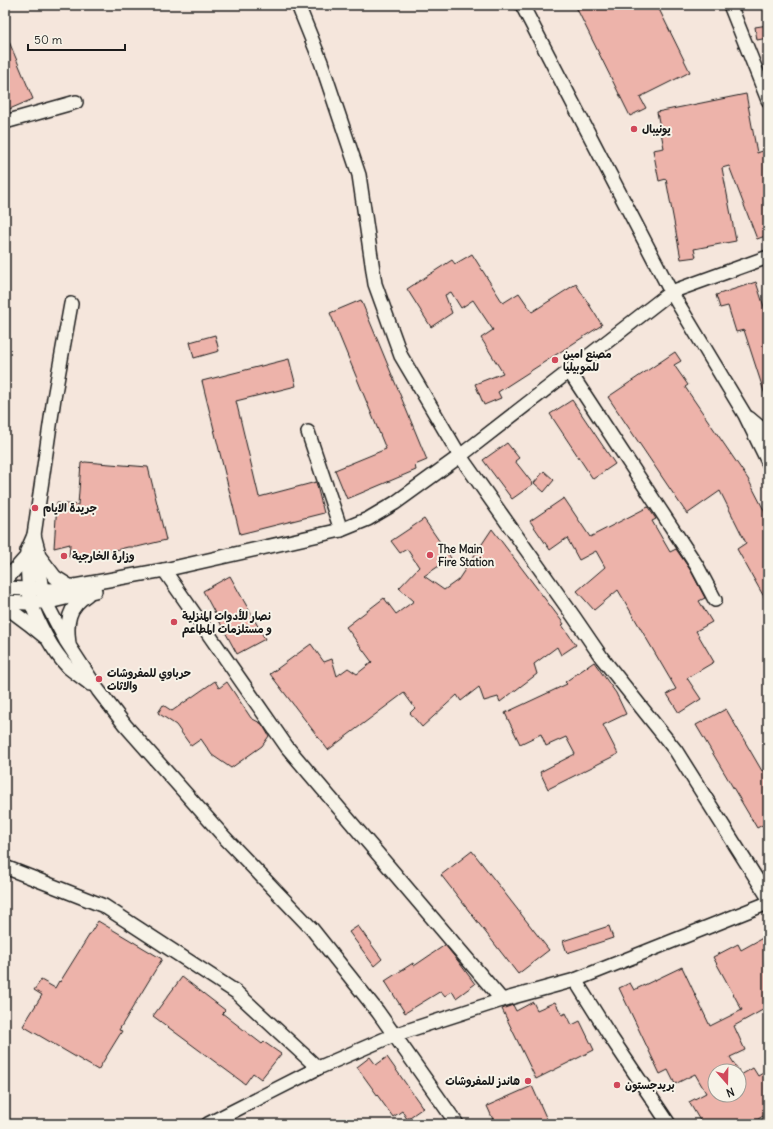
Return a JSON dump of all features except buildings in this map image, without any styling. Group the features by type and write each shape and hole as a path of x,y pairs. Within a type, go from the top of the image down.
{"street":[{"path":"298,5 321,62 359,175 375,284 401,356 460,456 602,658 676,751 768,897"},
{"path":"522,5 671,292 745,415 768,462"},
{"path":"730,5 768,100"},
{"path":"5,122 76,102"},
{"path":"31,602 38,593 164,570 341,530 368,519 395,503 460,456 671,292 768,257"},
{"path":"71,304 54,398 34,535 26,551 55,577 71,587"},
{"path":"569,371 697,566 715,600"},
{"path":"745,415 768,434"},
{"path":"308,432 341,530"},
{"path":"5,581 33,556"},
{"path":"33,556 38,593 70,648 98,690 125,725 226,839 312,928 373,1006 456,1124"},
{"path":"5,588 38,593 90,592 106,589 164,570"},
{"path":"164,570 287,747 502,1000"},
{"path":"70,648 68,625 70,617 76,603 90,592"},
{"path":"5,602 31,602"},
{"path":"31,602 56,653 68,667 98,690"},
{"path":"5,606 40,632 51,643"},
{"path":"5,867 104,906 236,992 318,1068"},
{"path":"208,1124 318,1068 394,1035 502,1000 575,980 768,903"},
{"path":"575,980 610,1036 669,1124"}],"place":[{"name":"يونيبال","path":"634,129"},
{"name":"مصنع امين للموبيليا","path":"555,360"},
{"name":"جريدة الايام","path":"35,508"},
{"name":"The Main Fire Station","path":"430,555"},
{"name":"وزارة الخارجية","path":"64,556"},
{"name":"نصار للأدوات المنزلية و مستلزمات المطاعم","path":"174,622"},
{"name":"حرباوي للمفروشات والاثاث","path":"99,679"},
{"name":"هاندز للمفروشات","path":"528,1081"},
{"name":"بريدجستون","path":"617,1085"}]}
